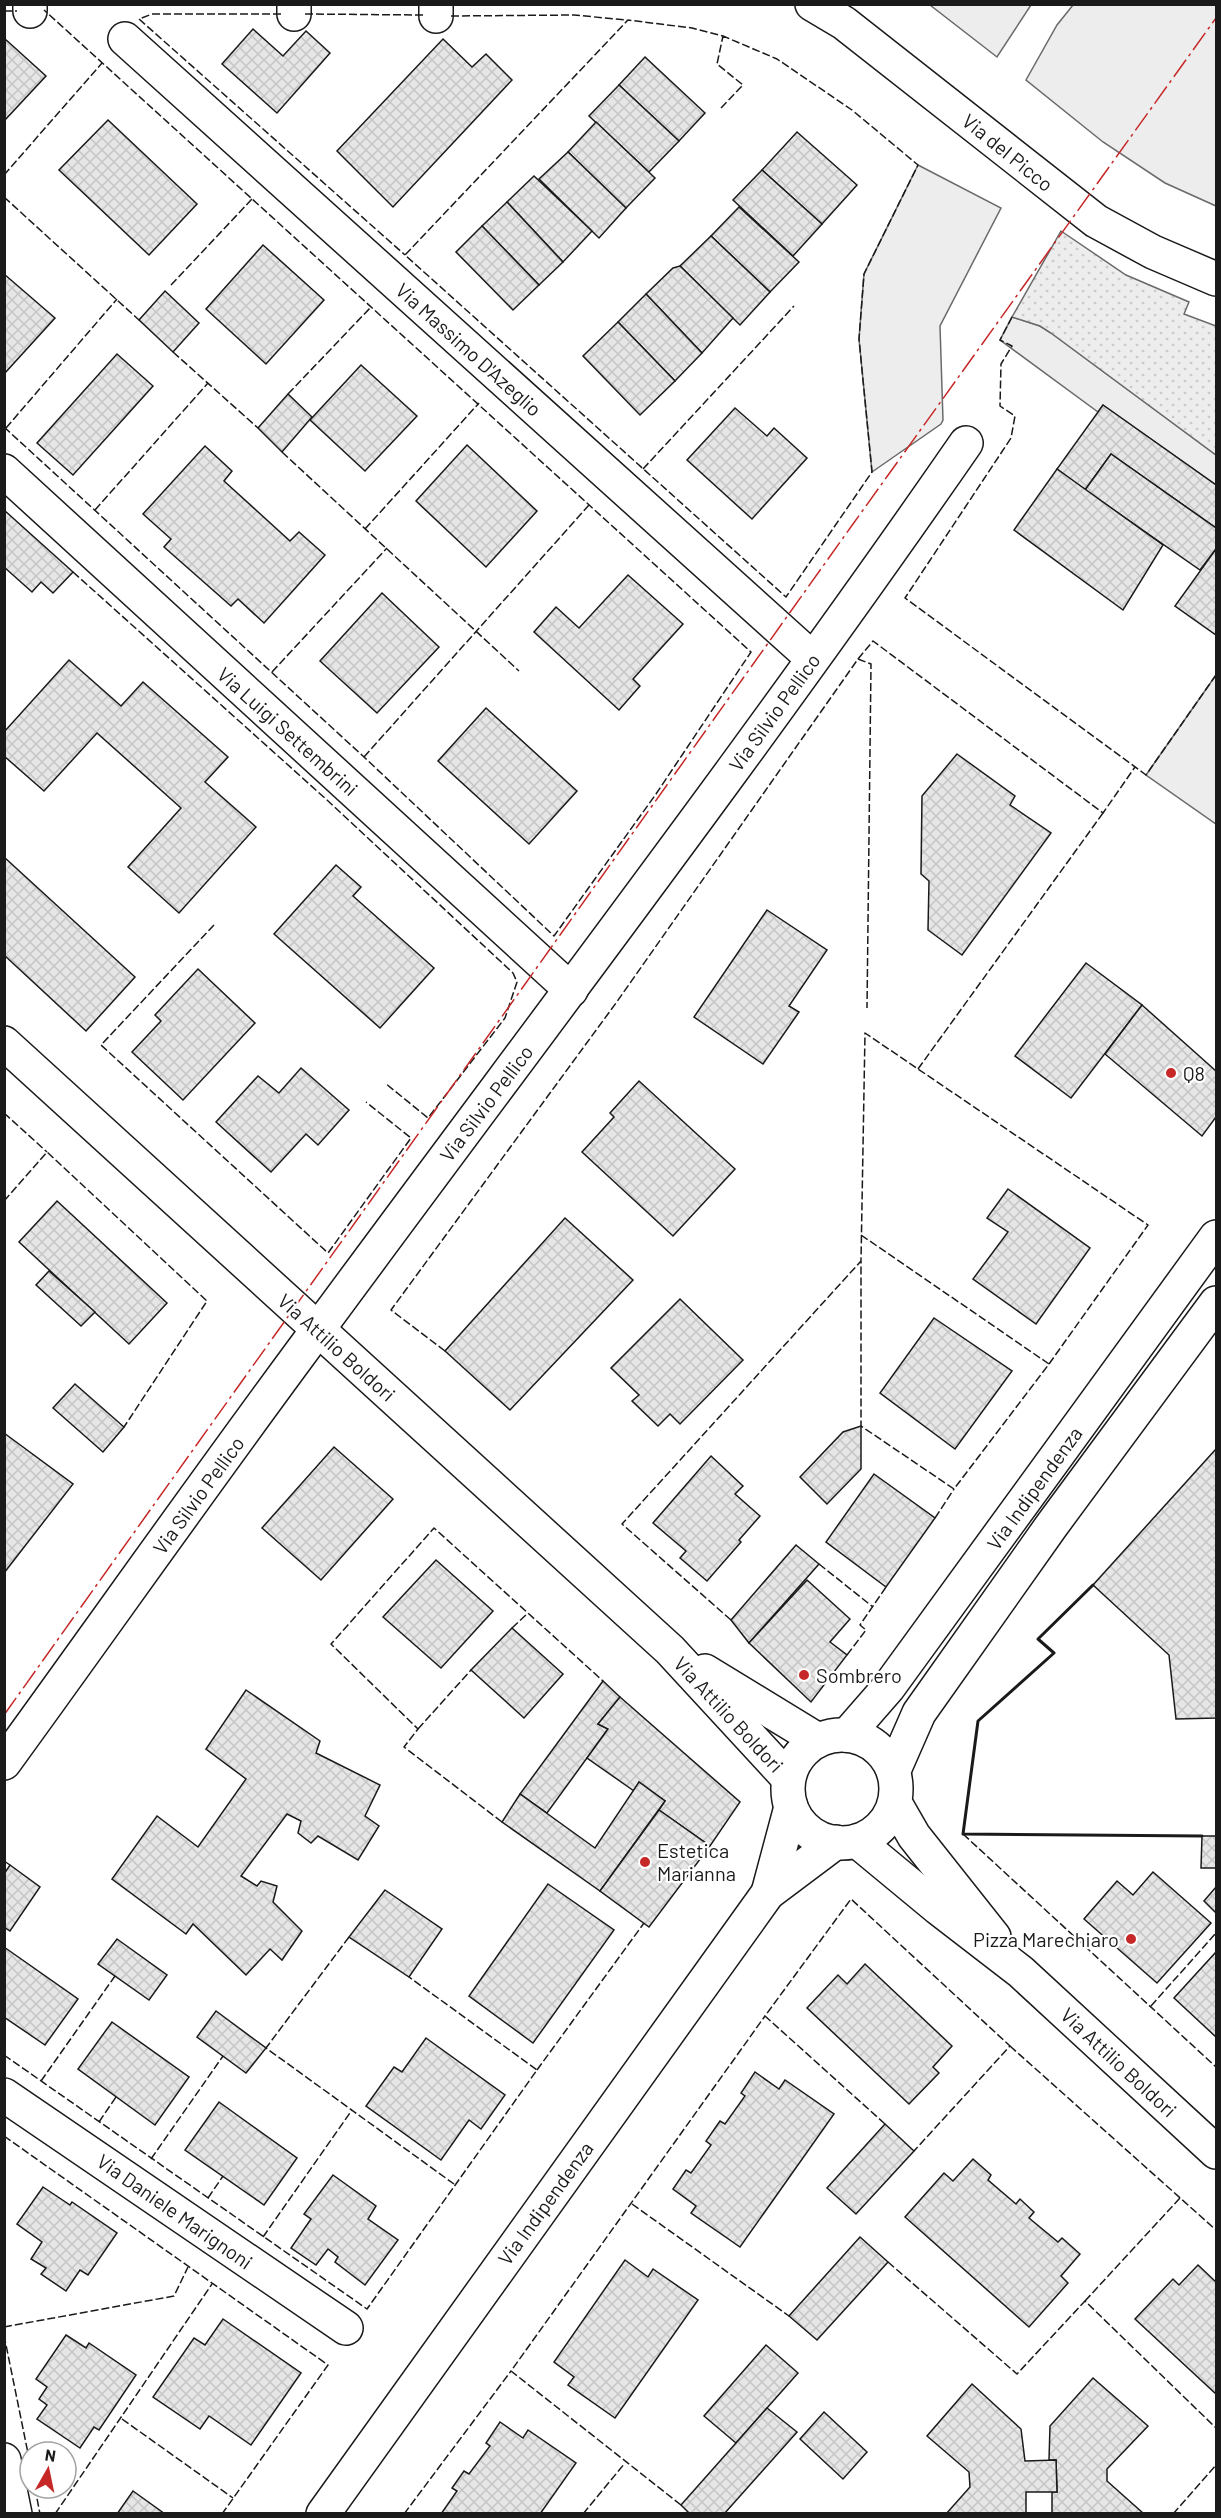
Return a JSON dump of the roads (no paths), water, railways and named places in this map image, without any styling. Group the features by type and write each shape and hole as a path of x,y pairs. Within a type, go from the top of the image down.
{"street":[{"name":"Via del Picco","path":"812,4 844,23 1096,221 1153,252 1216,279"},
{"name":"Via Massimo D'Azeglio","path":"125,39 812,658"},
{"name":"Via Silvio Pellico","path":"4,1763 318,1329 571,990 812,658 859,598 966,443"},
{"name":"Via Luigi Settembrini","path":"4,471 571,990"},
{"name":"Via Attilio Boldori","path":"4,1043 670,1650 789,1792"},
{"name":"Via Indipendenza","path":"833,1738 888,1688 1216,1237"},
{"name":"Via Indipendenza","path":"894,1770 919,1713 1052,1525 1216,1303"},
{"name":"Via Attilio Boldori","path":"670,1650 833,1738"},
{"path":"833,1738 861,1738 874,1745 886,1756 894,1770 897,1786 895,1803 888,1820 877,1831 847,1841 822,1839 808,1832 796,1818 789,1792 794,1762 805,1749 833,1738"},
{"name":"Via Indipendenza","path":"768,1893 789,1792"},
{"name":"Via Attilio Boldori","path":"895,1803 915,1836 1021,1972"},
{"name":"Via Attilio Boldori","path":"847,1841 1021,1972 1216,2152"},
{"name":"Via Indipendenza","path":"323,2514 768,1893 847,1841"},
{"name":"Via Daniele Marignoni","path":"4,2095 346,2328"},
{"path":"6,2471 15,2514"}],"place":[{"name":"Q8","path":"1171,1073"},
{"name":"Sombrero","path":"804,1675"},
{"name":"Estetica Marianna","path":"645,1862"},
{"name":"Pizza Marechiaro","path":"1131,1939"}]}
